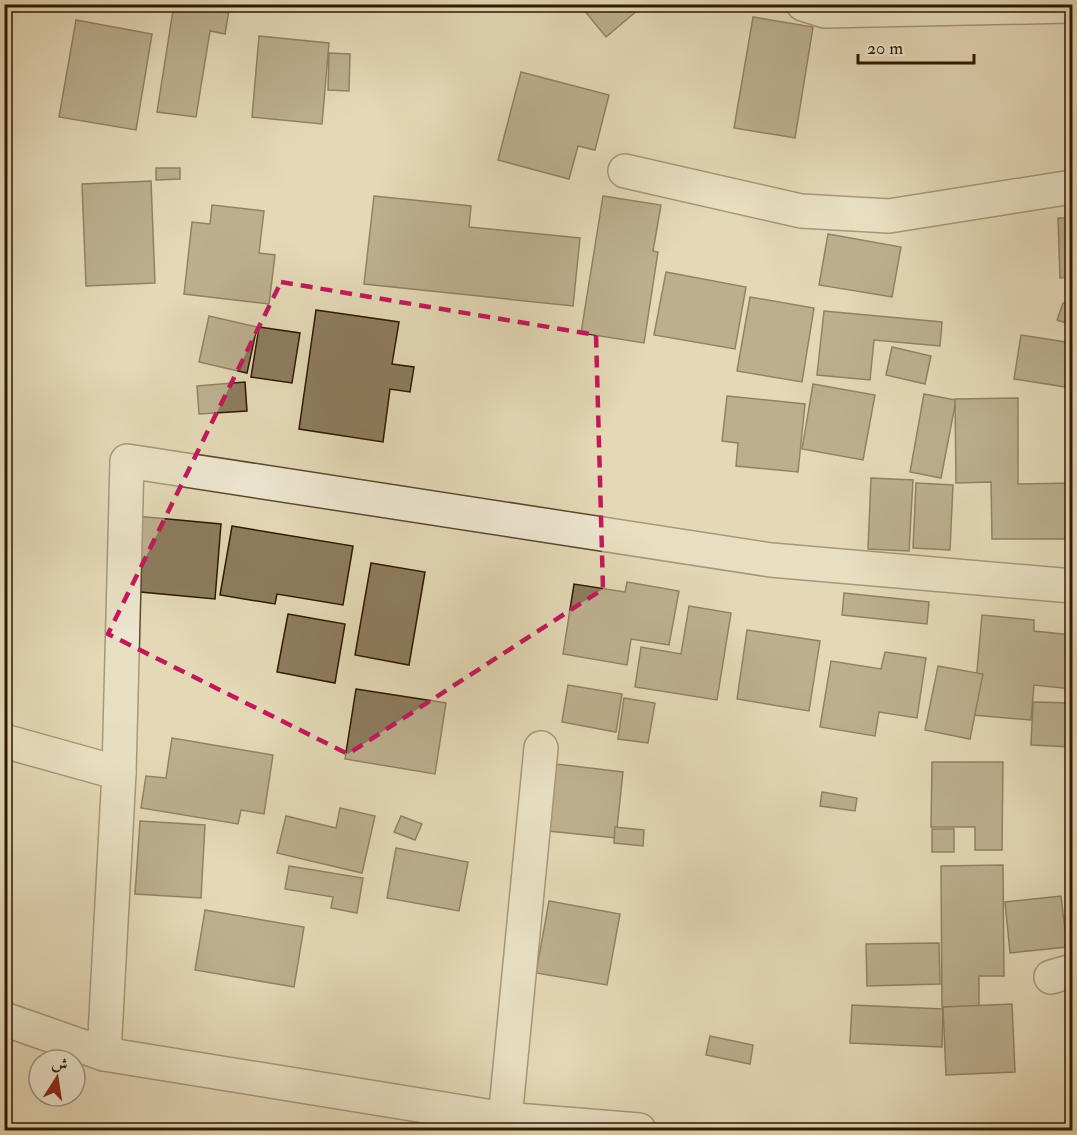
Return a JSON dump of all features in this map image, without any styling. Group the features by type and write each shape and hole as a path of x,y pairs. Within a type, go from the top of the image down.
{"street":[{"path":"803,4 825,11 1072,6"},
{"path":"625,171 801,211 889,216 1072,187"},
{"path":"104,1054 119,773 127,461 771,560 1072,586"},
{"path":"4,741 119,773"},
{"path":"505,1119 541,748"},
{"path":"4,1019 104,1054 505,1119 639,1131"}],"highlighted area":[{"path":"281,282 596,335 603,589 348,754 108,634"}],"building":[{"path":"98,4 134,4 133,10"},
{"path":"174,4 230,4 225,34 210,31 196,117 157,112"},
{"path":"579,4 645,4 606,37"},
{"path":"1071,16 1072,44 1068,44"},
{"path":"753,17 813,27 795,138 734,128"},
{"path":"76,20 152,34 136,130 59,117"},
{"path":"259,36 329,43 322,124 252,117"},
{"path":"329,53 350,54 349,91 328,90"},
{"path":"521,72 609,95 595,150 578,146 569,179 498,160"},
{"path":"156,168 180,168 180,179 156,180"},
{"path":"151,181 155,283 86,286 82,184"},
{"path":"374,196 471,206 469,227 580,238 573,306 364,284"},
{"path":"603,196 661,205 653,251 658,252 644,343 581,333"},
{"path":"212,205 264,211 259,253 275,255 269,304 184,294 192,222 210,224"},
{"path":"1058,218 1072,218 1072,277 1060,278"},
{"path":"828,234 901,247 892,297 819,285"},
{"path":"666,272 746,287 735,349 654,335"},
{"path":"750,297 814,308 802,382 737,371"},
{"path":"1063,303 1072,306 1072,325 1057,320"},
{"path":"316,310 399,322 392,364 414,367 410,392 390,389 383,442 299,429"},
{"path":"824,311 942,322 940,346 874,340 870,380 817,375"},
{"path":"209,316 257,327 247,373 199,362"},
{"path":"259,327 300,333 292,383 251,377"},
{"path":"1021,335 1072,343 1072,388 1014,379"},
{"path":"892,347 931,356 925,384 886,375"},
{"path":"245,382 247,411 199,414 197,386"},
{"path":"813,384 875,395 863,460 802,449"},
{"path":"924,394 956,400 941,478 910,472"},
{"path":"727,396 805,404 798,472 736,466 738,443 722,441"},
{"path":"1018,398 1018,484 1072,483 1072,539 992,539 991,482 956,483 955,399"},
{"path":"871,478 913,480 909,551 868,549"},
{"path":"916,483 953,485 950,550 913,548"},
{"path":"136,516 221,524 215,599 130,591"},
{"path":"232,526 353,546 343,605 277,594 275,604 220,595"},
{"path":"371,563 425,572 409,665 355,655"},
{"path":"627,582 679,591 669,645 631,639 627,665 563,654 574,584 625,592"},
{"path":"844,593 929,602 927,624 842,615"},
{"path":"689,606 731,613 717,700 635,687 641,647 681,654"},
{"path":"288,614 345,624 335,683 277,672"},
{"path":"982,615 1034,620 1034,631 1072,635 1072,689 1034,685 1031,720 973,715"},
{"path":"747,630 820,641 809,711 737,699"},
{"path":"885,652 926,658 917,718 879,712 875,736 820,727 831,661 881,669"},
{"path":"938,666 983,674 970,739 925,730"},
{"path":"568,685 622,694 616,732 562,722"},
{"path":"356,689 446,703 435,774 345,759"},
{"path":"624,698 655,703 648,743 618,739"},
{"path":"1033,702 1072,703 1072,747 1031,745"},
{"path":"172,738 273,755 264,814 241,810 238,824 141,808 146,776 166,778"},
{"path":"932,762 1003,762 1002,850 975,850 975,827 931,827"},
{"path":"556,764 623,772 616,838 548,831"},
{"path":"822,792 857,798 855,811 820,806"},
{"path":"340,808 375,816 362,873 277,853 286,816 336,828"},
{"path":"401,816 422,824 415,840 394,832"},
{"path":"140,821 205,825 201,898 135,894"},
{"path":"615,827 644,830 643,846 614,843"},
{"path":"932,829 954,829 954,852 932,852"},
{"path":"396,848 468,862 459,911 387,898"},
{"path":"1003,865 1004,976 979,976 979,1007 942,1007 941,866"},
{"path":"289,866 363,878 357,913 331,908 333,897 285,889"},
{"path":"1061,896 1067,947 1010,953 1005,902"},
{"path":"549,901 620,914 607,985 536,973"},
{"path":"205,910 304,927 294,987 195,970"},
{"path":"939,943 940,984 867,986 866,944"},
{"path":"1012,1004 1015,1072 946,1075 943,1007"},
{"path":"852,1005 943,1009 942,1047 850,1043"},
{"path":"710,1036 753,1045 750,1064 706,1055"}]}
